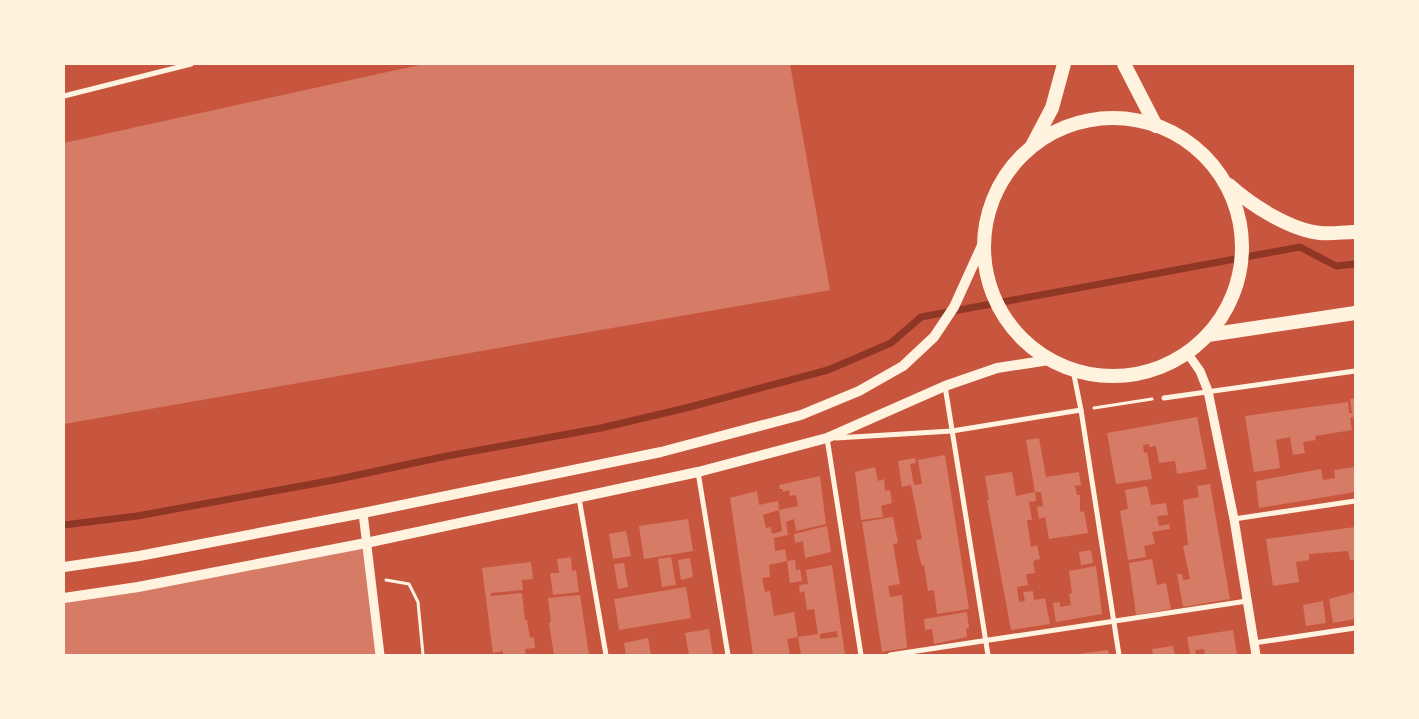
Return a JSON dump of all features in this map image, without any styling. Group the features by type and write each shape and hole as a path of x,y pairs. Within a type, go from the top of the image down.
{"highway":[{"path":"1031,149 1052,108 1064,64"},
{"path":"1124,64 1156,126"},
{"path":"1113,119 1135,120 1156,126 1176,135 1195,148 1211,163 1234,201 1240,222 1242,252 1237,282 1226,310 1208,335 1188,354 1140,374 1106,376 1073,370 1049,360 1021,338 999,310 987,276 984,241 988,215 998,190 1012,168 1031,149 1062,130 1090,121 1113,119"},
{"path":"1224,182 1252,205 1282,220 1319,233 1355,232"},
{"path":"1208,335 1355,313"}],"main road":[{"path":"64,567 139,556 364,513 661,452 801,415 859,391 903,366 934,337 954,307 984,241"},
{"path":"64,598 147,585 366,543 698,472 827,438 945,386 997,368 1049,360"}],"street":[{"path":"64,96 191,64"},
{"path":"1188,354 1200,371 1208,391 1234,519 1256,655"},
{"path":"1073,370 1081,410 1119,655"},
{"path":"1164,398 1355,371"},
{"path":"945,386 988,655"},
{"path":"861,655 827,438 952,431 1081,410"},
{"path":"698,472 728,655"},
{"path":"579,498 606,655"},
{"path":"1234,519 1355,501"},
{"path":"364,513 380,655"},
{"path":"890,655 1247,602"},
{"path":"1254,643 1355,628"}],"path":[{"path":"1081,410 1164,398"},
{"path":"370,578 409,584 418,602 424,655"}],"building":[{"path":"424,64 790,64 830,290 64,424 64,143"},
{"path":"1355,398 1355,427 1353,417 1350,418 1352,430 1315,436 1316,440 1303,442 1305,453 1293,455 1290,437 1276,440 1280,468 1254,472 1245,416 1348,402 1349,413 1352,413 1350,399"},
{"path":"1197,417 1207,469 1177,474 1175,461 1159,463 1156,446 1149,447 1149,444 1143,445 1144,453 1147,452 1152,479 1116,484 1107,433"},
{"path":"1039,438 1046,477 1079,472 1081,485 1075,486 1077,495 1080,495 1080,512 1084,511 1088,533 1049,539 1045,517 1039,519 1037,507 1043,506 1041,492 1035,492 1026,440"},
{"path":"945,455 969,609 937,614 934,590 928,591 924,565 922,566 918,551 916,540 922,539 911,485 902,487 898,461 915,458 916,463 910,464 914,485 922,484 918,460"},
{"path":"875,467 878,481 884,479 885,491 890,490 892,503 881,506 883,517 861,520 855,472"},
{"path":"1355,467 1355,492 1259,508 1256,481 1321,469 1323,480 1335,478 1334,470"},
{"path":"1012,472 1016,496 1035,492 1036,501 1029,502 1032,520 1027,520 1031,547 1037,545 1040,559 1033,561 1035,573 1026,574 1028,585 1017,587 1019,602 1025,601 1023,592 1033,591 1034,600 1045,598 1050,624 1011,630 987,500 989,500 985,476"},
{"path":"820,476 826,524 796,531 794,519 786,522 788,535 774,538 775,551 785,549 787,561 769,565 770,577 762,578 765,592 770,591 774,616 794,612 798,637 787,639 790,655 753,655 730,498 757,491 759,505 778,501 779,510 798,506 796,495 790,496 789,490 783,492 779,485","holes":["779,510 782,531 772,534 771,527 766,528 763,515"]},
{"path":"1210,484 1230,599 1183,607 1177,574 1182,574 1183,580 1190,579 1183,546 1188,545 1183,500 1199,497 1197,486"},
{"path":"1147,486 1151,505 1166,503 1168,515 1157,516 1159,526 1169,524 1170,529 1152,532 1155,544 1144,546 1146,557 1128,560 1120,511 1128,509 1125,490"},
{"path":"893,517 898,543 893,544 900,584 888,586 890,597 902,595 907,648 882,652 862,522"},
{"path":"688,519 693,551 644,559 639,526"},
{"path":"827,526 831,552 805,558 803,541 795,543 794,534"},
{"path":"1355,527 1355,560 1350,560 1348,551 1309,554 1309,560 1296,562 1299,582 1273,586 1266,539"},
{"path":"626,531 631,556 613,559 609,534"},
{"path":"366,543 379,655 64,655 64,598"},
{"path":"1091,550 1093,563 1081,565 1079,552"},
{"path":"571,557 572,571 576,570 579,592 553,595 550,573 559,573 557,559"},
{"path":"671,557 676,585 662,587 658,559"},
{"path":"690,558 693,577 681,580 678,560"},
{"path":"1152,559 1157,585 1166,583 1171,609 1136,615 1129,563"},
{"path":"795,560 796,570 800,569 802,581 790,583 787,561"},
{"path":"531,562 533,579 522,580 523,590 491,593 491,596 522,593 525,620 527,620 530,638 534,637 535,648 525,649 526,655 503,655 503,651 493,653 482,568"},
{"path":"624,563 628,587 618,589 614,564"},
{"path":"832,565 845,655 801,655 798,637 818,634 814,609 807,610 804,591 800,593 799,585 808,584 806,570","holes":["837,631 838,637 820,639 820,634"]},
{"path":"1096,566 1102,614 1056,622 1053,603 1060,602 1060,607 1071,605 1069,594 1072,593 1069,571"},
{"path":"686,587 691,618 619,630 614,599"},
{"path":"1355,592 1355,619 1333,623 1329,599"},
{"path":"580,595 589,655 554,655 549,623 551,622 548,598"},
{"path":"1323,601 1326,623 1306,626 1303,605"},
{"path":"967,612 969,628 966,629 967,637 934,644 932,629 925,630 924,619"},
{"path":"709,629 713,655 689,655 685,633"},
{"path":"1233,630 1237,655 1205,655 1204,649 1195,650 1196,654 1190,654 1187,637"},
{"path":"648,638 651,655 626,655 624,643"},
{"path":"1173,646 1175,655 1153,655 1152,649"},
{"path":"1108,650 1109,655 1078,655 1078,654"}],"waterway":[{"path":"64,525 137,516 334,480 447,456 601,428 686,408 828,370 891,343 921,317 1300,247 1336,266 1355,264"}]}
